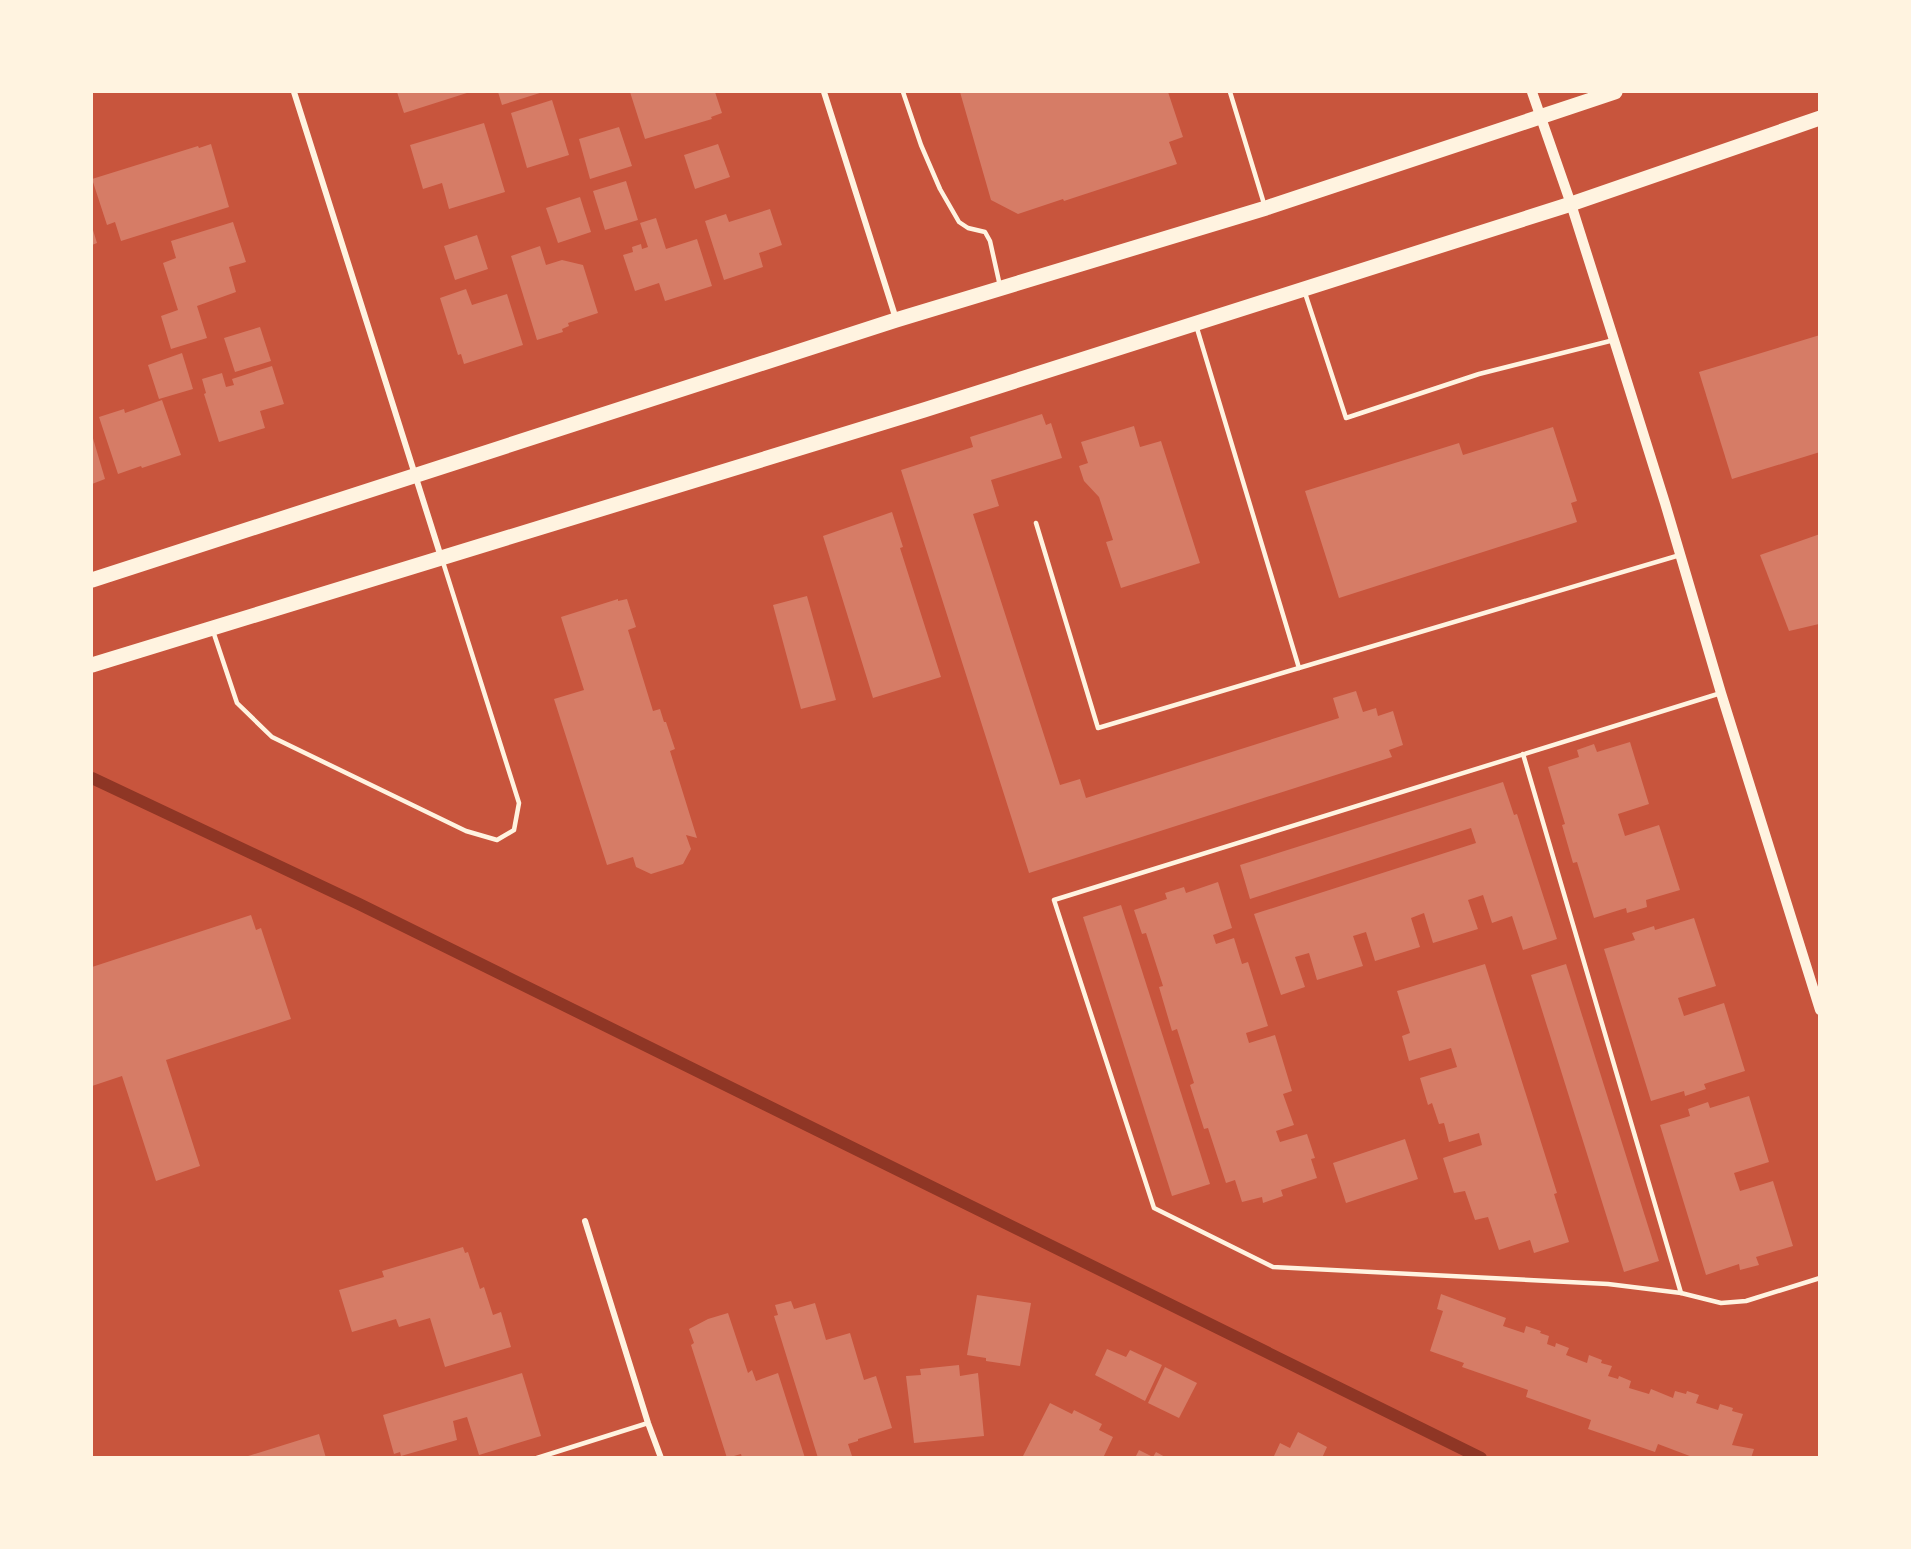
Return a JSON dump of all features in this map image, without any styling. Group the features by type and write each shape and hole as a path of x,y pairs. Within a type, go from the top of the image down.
{"main road":[{"path":"92,580 896,320 1266,208 1615,92"},
{"path":"92,665 924,410 1571,204 1820,118"}],"street":[{"path":"294,92 441,559"},
{"path":"824,92 896,320"},
{"path":"1532,92 1571,204 1614,340 1820,1010"},
{"path":"585,1221 661,1458"}],"lane":[{"path":"903,92 921,145 959,222 968,228 985,232 990,241 1001,288"},
{"path":"1230,92 1266,208"},
{"path":"1304,288 1346,418 1479,374 1614,340"},
{"path":"1195,322 1299,668"},
{"path":"1036,523 1098,728 1680,555"},
{"path":"212,628 237,703 272,737 466,831 497,840 514,830 519,802 441,559"},
{"path":"1721,693 1054,900 1154,1208 1273,1267 1608,1284 1681,1293 1721,1303 1746,1301 1820,1278"},
{"path":"1523,754 1681,1293"},
{"path":"537,1458 648,1423"}],"building":[{"path":"397,92 470,92 404,113"},
{"path":"498,92 543,92 502,105"},
{"path":"630,92 715,92 722,113 711,117 712,119 645,139"},
{"path":"960,92 1168,92 1183,137 1169,142 1177,164 1018,214 991,200"},
{"path":"552,100 569,155 527,168 511,113"},
{"path":"484,123 505,192 449,209 442,183 423,189 410,145"},
{"path":"619,127 632,166 590,179 579,139"},
{"path":"211,144 229,207 121,241 115,222 107,225 92,179"},
{"path":"718,144 730,177 695,189 684,155"},
{"path":"626,181 638,220 605,230 593,191"},
{"path":"580,197 591,232 558,243 546,208"},
{"path":"770,209 782,245 759,253 763,267 724,280 705,221 726,214 729,222"},
{"path":"656,218 666,249 697,239 712,286 665,301 659,283 635,291 623,255 633,252 632,247 641,244 642,249 648,247 640,223"},
{"path":"233,222 246,262 229,267 236,292 197,306 207,338 171,349 161,316 178,310 163,263 176,258 171,241"},
{"path":"92,227 97,243 92,245"},
{"path":"477,235 488,269 455,280 444,246"},
{"path":"540,246 546,265 562,260 583,265 598,313 568,323 569,326 562,329 563,332 537,340 511,256"},
{"path":"466,289 472,305 507,294 523,345 464,364 461,354 458,355 440,298"},
{"path":"260,327 271,361 235,372 224,338"},
{"path":"1820,335 1820,452 1732,479 1699,372"},
{"path":"182,353 193,389 159,399 148,365"},
{"path":"272,366 284,404 260,411 265,428 219,442 204,394 206,393 202,379 222,373 226,387 234,385 232,379"},
{"path":"162,400 181,455 118,474 99,417 124,409 125,413"},
{"path":"1042,414 1046,425 1051,423 1062,458 991,480 999,506 973,514 1060,785 1080,779 1086,798 1339,718 1333,698 1356,691 1363,712 1376,708 1378,716 1393,711 1403,745 1389,750 1392,757 1029,873 901,470 973,447 970,437"},
{"path":"1134,426 1140,447 1161,441 1200,563 1121,588 1106,542 1113,540 1099,497 1084,481 1079,466 1088,463 1081,442"},
{"path":"1553,427 1577,501 1571,503 1577,522 1339,598 1305,491 1459,443 1463,455"},
{"path":"92,435 105,479 92,484"},
{"path":"892,512 903,547 900,548 941,677 873,698 823,536"},
{"path":"1820,534 1819,624 1789,631 1760,555"},
{"path":"807,596 836,700 801,709 773,605"},
{"path":"618,599 618,601 627,599 636,627 628,630 653,711 660,709 675,749 670,751 697,838 686,835 691,849 683,864 651,874 636,867 633,857 607,865 554,699 584,690 561,617"},
{"path":"1630,742 1649,804 1618,814 1625,836 1659,825 1680,890 1646,900 1647,907 1627,913 1626,908 1594,918 1577,862 1573,863 1562,825 1565,824 1548,767 1579,757 1577,750 1594,744 1597,752"},
{"path":"1503,782 1514,815 1517,814 1557,939 1523,950 1512,916 1492,923 1483,895 1468,900 1478,929 1433,943 1424,913 1411,918 1420,947 1375,961 1366,932 1353,936 1363,966 1317,980 1309,953 1295,957 1305,987 1281,995 1254,914 1476,843 1471,828 1250,899 1240,865"},
{"path":"1218,882 1232,928 1213,935 1216,944 1234,938 1242,964 1248,962 1268,1026 1246,1033 1249,1043 1275,1035 1292,1091 1283,1094 1294,1125 1276,1131 1280,1142 1307,1134 1315,1158 1311,1159 1317,1178 1281,1190 1283,1196 1263,1203 1262,1197 1242,1202 1235,1180 1226,1183 1208,1128 1204,1129 1190,1085 1194,1083 1177,1029 1172,1031 1159,987 1163,986 1146,933 1142,934 1134,910 1167,899 1165,893 1184,887 1186,893"},
{"path":"1121,905 1210,1184 1172,1196 1083,917"},
{"path":"251,915 256,930 261,928 291,1019 166,1060 200,1166 156,1181 122,1076 92,1086 92,967"},
{"path":"1694,918 1716,986 1678,998 1684,1016 1724,1003 1745,1071 1704,1084 1706,1089 1685,1096 1684,1091 1651,1101 1604,949 1635,940 1632,933 1654,926 1655,930"},
{"path":"1485,964 1557,1193 1554,1194 1569,1242 1534,1253 1530,1240 1499,1250 1488,1217 1475,1220 1465,1191 1454,1193 1443,1158 1482,1145 1479,1133 1449,1142 1444,1123 1439,1124 1432,1103 1428,1105 1420,1078 1457,1067 1451,1048 1409,1061 1402,1036 1410,1033 1397,991"},
{"path":"1566,964 1659,1261 1624,1272 1531,975"},
{"path":"1749,1096 1769,1162 1734,1173 1740,1191 1773,1181 1793,1246 1756,1257 1759,1265 1740,1270 1739,1264 1706,1275 1660,1125 1690,1116 1688,1109 1708,1102 1710,1108"},
{"path":"1405,1139 1418,1179 1346,1203 1333,1163"},
{"path":"463,1247 465,1253 468,1252 480,1289 484,1287 493,1315 501,1312 511,1347 445,1367 430,1318 399,1327 396,1319 352,1332 339,1290 384,1277 382,1271"},
{"path":"1441,1294 1506,1318 1503,1326 1524,1333 1526,1326 1541,1331 1540,1333 1549,1336 1547,1344 1555,1347 1556,1343 1569,1348 1566,1355 1587,1363 1589,1355 1602,1360 1601,1363 1612,1366 1608,1376 1618,1379 1619,1376 1631,1381 1629,1388 1649,1394 1651,1389 1673,1398 1675,1391 1686,1394 1687,1391 1699,1395 1696,1403 1718,1410 1720,1404 1733,1408 1732,1411 1743,1414 1732,1445 1754,1449 1751,1458 1695,1458 1658,1444 1655,1452 1588,1429 1591,1420 1526,1397 1528,1390 1462,1367 1464,1363 1430,1351 1443,1311 1437,1309"},
{"path":"977,1295 1031,1303 1020,1366 986,1361 986,1358 967,1355"},
{"path":"791,1301 794,1309 815,1303 826,1340 850,1333 864,1380 876,1376 892,1428 848,1444 852,1456 818,1458 774,1316 778,1315 775,1305"},
{"path":"728,1313 748,1373 752,1370 756,1381 778,1373 805,1458 742,1458 741,1454 727,1458 691,1345 694,1343 689,1329 708,1319"},
{"path":"1107,1349 1126,1357 1130,1350 1162,1365 1145,1401 1095,1375"},
{"path":"959,1365 960,1376 978,1373 984,1436 914,1443 906,1376 921,1375 920,1369"},
{"path":"1165,1367 1197,1383 1179,1418 1148,1403"},
{"path":"522,1373 541,1436 479,1455 467,1417 453,1421 457,1440 401,1456 400,1452 394,1454 383,1415"},
{"path":"1050,1403 1072,1414 1074,1410 1102,1424 1099,1430 1113,1437 1103,1458 1022,1458"},
{"path":"1298,1432 1327,1447 1322,1458 1278,1458 1274,1456 1280,1443 1290,1448"},
{"path":"319,1434 326,1458 245,1458 245,1457"},
{"path":"1139,1450 1153,1457 1156,1452 1167,1458 1135,1458"}],"waterway":[{"path":"92,778 359,904 1481,1458"}]}
